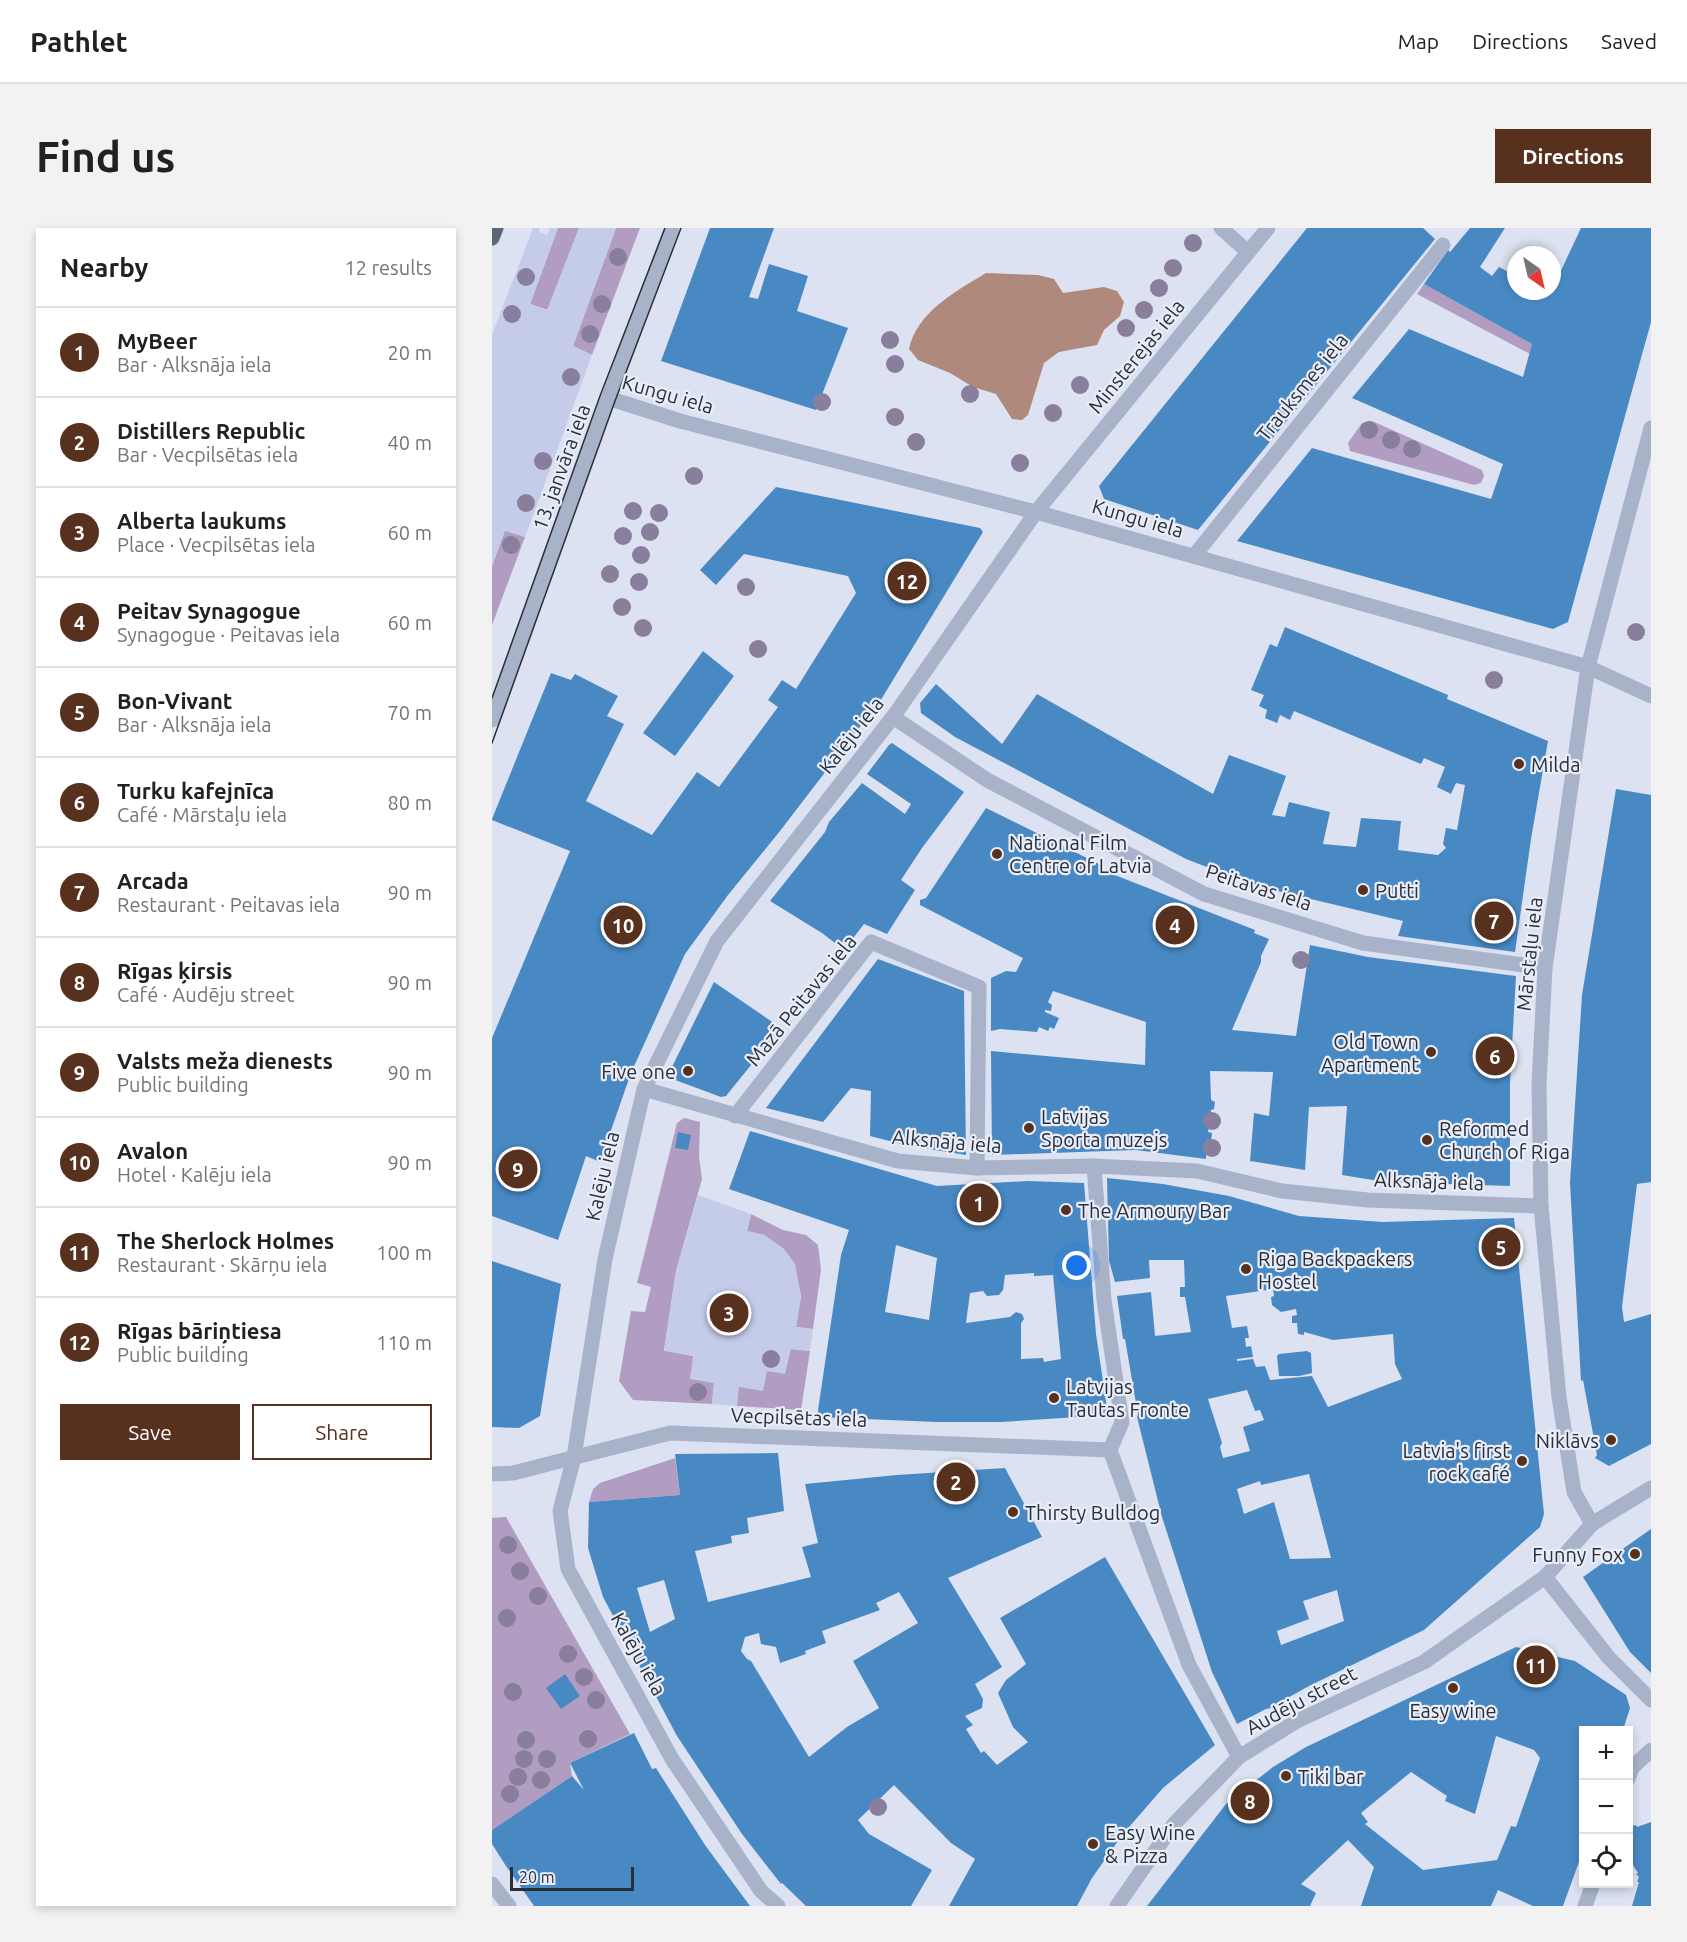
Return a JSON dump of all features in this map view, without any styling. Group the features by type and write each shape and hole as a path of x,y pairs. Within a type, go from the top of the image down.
{"main road":[{"path":"492,238 496,228"}],"street":[{"name":"13. janvāra iela","path":"492,720 496,699 672,228"},
{"path":"1221,228 1248,252"},
{"name":"Minsterejas iela","path":"1036,512 1268,228"},
{"name":"Trauksmes iela","path":"1194,556 1443,245"},
{"name":"Kungu iela","path":"608,398 680,422 1036,512 1588,667 1651,696"},
{"name":"Mārstaļu iela","path":"1592,1524 1574,1492 1559,1397 1541,1206 1539,1083 1545,968 1588,667 1651,428"},
{"name":"Kalēju iela","path":"778,1906 761,1891 672,1759 568,1569 560,1511 574,1457 605,1259 644,1089 717,941 893,717 1036,512"},
{"name":"Peitavas iela","path":"893,717 987,780 1204,894 1363,943 1545,968"},
{"name":"Mazā Peitavas iela","path":"735,1116 871,942 979,987 977,1168"},
{"name":"Alksnāja iela","path":"644,1089 898,1161 977,1168 1094,1166 1197,1171 1282,1191 1368,1200 1541,1206"},
{"path":"1094,1166 1104,1300 1122,1422 1110,1450 1189,1665 1239,1757"},
{"name":"Vecpilsētas iela","path":"492,1474 513,1473 670,1433 1110,1450"},
{"name":"Audēju street","path":"1117,1906 1174,1824 1239,1757 1297,1721 1424,1662 1545,1577 1592,1524 1651,1488"},
{"path":"1545,1577 1610,1658 1651,1700"},
{"path":"1633,1767 1651,1750"},
{"path":"492,1884 509,1906"},
{"path":"1585,1906 1592,1888"}],"shaded area":[{"path":"533,228 540,228 539,232 547,235 550,228 558,228 530,304 547,310 579,228 616,228 573,346 592,355 569,418 525,537 505,531 492,566 492,335"},
{"path":"558,228 579,228 548,310 530,304"},
{"path":"616,228 640,228 592,355 573,346"},
{"path":"986,273 1038,275 1054,279 1063,293 1104,287 1117,291 1124,302 1120,316 1104,330 1097,345 1059,352 1044,363 1028,415 1022,420 1012,419 996,394 973,387 950,373 918,360 909,349 913,336 929,313 951,295"},
{"path":"1424,284 1532,344 1530,354 1417,294"},
{"path":"1372,421 1482,470 1484,476 1481,483 1474,485 1350,451 1348,443 1362,423"},
{"path":"505,530 525,537 492,625 492,566"},
{"path":"684,1118 700,1122 699,1157 702,1179 676,1271 664,1350 693,1356 714,1383 712,1404 633,1400 619,1381 631,1311 645,1312 651,1287 637,1283 677,1123"},
{"path":"698,1195 751,1214 747,1231 764,1235 784,1249 795,1264 801,1296 796,1327 813,1329 810,1351 791,1349 785,1374 767,1371 763,1391 739,1387 737,1406 712,1404 714,1383 690,1379 693,1356 664,1351 676,1271"},
{"path":"751,1214 783,1230 806,1235 818,1245 821,1270 813,1329 796,1327 801,1296 784,1249 764,1235 747,1231"},
{"path":"791,1349 810,1351 801,1410 737,1406 738,1387 766,1371"},
{"path":"675,1458 680,1495 589,1502 593,1489 600,1483"},
{"path":"506,1517 630,1734 570,1763 572,1776 492,1830 492,1518"}],"building":[{"path":"710,228 774,228 749,297 758,299 769,264 808,276 797,311 848,328 816,410 661,361"},
{"path":"1307,228 1423,228 1435,239 1198,530 1104,499 1099,486"},
{"path":"1470,228 1505,228 1480,267 1492,276 1499,267 1507,271 1507,300 1561,300 1561,271 1581,228 1651,228 1651,322 1568,622 1553,629 1237,541 1312,448 1491,499 1503,464 1352,398 1409,329 1523,377 1532,344 1424,284 1448,250 1450,252"},
{"path":"776,487 980,528 983,532 882,698 728,895 685,954 631,1073 600,1162 586,1156 558,1240 492,1216 492,1038 570,851 492,819 551,673 571,680 575,674 618,696 607,716 624,724 586,801 652,835 697,772 719,787 778,707 768,700 782,680 796,689 856,593 848,576 744,554 716,585 700,570"},
{"path":"1285,627 1448,695 1447,699 1548,741 1515,952 1398,936 1403,921 1256,886 1186,859 955,737 921,713 920,703 936,684 1002,744 1037,694 1213,794 1229,755 1286,776 1272,815 1285,817 1289,802 1330,812 1323,844 1356,847 1361,818 1401,821 1398,850 1438,855 1446,848 1443,844 1446,828 1457,830 1465,785 1456,783 1451,794 1437,787 1445,767 1424,758 1421,764 1294,711 1290,720 1280,715 1277,723 1265,718 1267,710 1259,706 1264,695 1251,690 1270,644 1277,647"},
{"path":"703,651 734,676 675,756 643,733"},
{"path":"892,743 964,792 901,880 915,890 887,934 864,924 844,950 822,933 770,901 825,832 829,822 862,783 905,814 911,804 867,774"},
{"path":"1616,789 1651,795 1651,1182 1637,1184 1622,1307 1624,1322 1651,1314 1651,1444 1609,1466 1595,1458 1597,1455 1583,1380 1581,1381 1570,1183 1582,995"},
{"path":"986,808 1103,866 1102,870 1255,930 1254,933 1269,939 1232,1030 1296,1036 1310,945 1368,957 1516,976 1510,1083 1510,1186 1385,1182 1342,1175 1347,1106 1309,1107 1305,1170 1250,1161 1254,1113 1269,1116 1273,1072 1210,1071 1211,1100 1215,1102 1214,1109 1211,1110 1208,1132 1212,1133 1211,1141 1207,1140 1206,1159 1136,1150 992,1155 991,1051 1145,1065 1146,1022 1053,991 1048,1002 1052,1005 1051,1011 1045,1010 1045,1012 1059,1018 1054,1029 1050,1027 1048,1031 1039,1027 1037,1032 1000,1029 991,1031 991,978 1006,971 1016,972 1023,958 920,905 920,900 926,898"},
{"path":"878,959 964,991 966,1155 905,1145 870,1136 871,1091 851,1088 823,1122 766,1108"},
{"path":"714,982 781,1028 726,1096 721,1097 667,1077"},
{"path":"750,1131 937,1186 1028,1181 1084,1183 1096,1334 1108,1415 1001,1422 817,1417 841,1255 849,1230 729,1189","holes":["896,1245 937,1258 929,1320 885,1312","1034,1273 1034,1276 1053,1275 1061,1359 1044,1362 1043,1358 1021,1359 1021,1323 1024,1319 1022,1314 1016,1312 1010,1317 966,1323 970,1293 983,1291 987,1296 999,1295 1003,1290 1005,1275"]},
{"path":"678,1132 691,1135 688,1150 675,1148"},
{"path":"1107,1178 1163,1184 1229,1196 1299,1216 1383,1222 1514,1218 1544,1514 1540,1527 1424,1630 1309,1686 1275,1707 1266,1709 1237,1724 1212,1672 1162,1517 1137,1417 1117,1296 1151,1292 1155,1336 1191,1332 1185,1297 1180,1297 1180,1287 1185,1287 1184,1260 1149,1260 1150,1278 1115,1282 1109,1261","holes":["1273,1289 1272,1305 1281,1312 1296,1309 1297,1315 1292,1316 1292,1323 1297,1323 1298,1334 1304,1335 1304,1332 1333,1340 1393,1334 1395,1364 1402,1379 1328,1407 1312,1376 1270,1380 1265,1366 1256,1367 1253,1359 1237,1361 1237,1359 1253,1357 1251,1346 1246,1347 1245,1338 1249,1338 1247,1326 1232,1328 1226,1296","1247,1390 1255,1411 1260,1410 1264,1420 1243,1427 1250,1451 1223,1458 1220,1447 1222,1443 1208,1399","1309,1474 1331,1558 1290,1559 1274,1502 1244,1514 1237,1489 1260,1481 1261,1485","1337,1590 1344,1621 1281,1645 1277,1631 1309,1619 1303,1601"]},
{"path":"492,1261 561,1284 540,1416 519,1428 492,1427"},
{"path":"1307,1351 1311,1353 1312,1373 1299,1376 1279,1376 1277,1356 1279,1354"},
{"path":"778,1453 784,1511 747,1518 749,1533 731,1536 732,1543 695,1551 708,1602 811,1577 802,1547 818,1543 805,1484 1005,1468 1042,1537 948,1578 1002,1667 975,1684 983,1699 982,1708 965,1716 973,1725 966,1729 981,1753 984,1751 997,1765 1028,1742 1013,1727 998,1693 1006,1680 1026,1664 1000,1618 1105,1557 1215,1745 1163,1788 1123,1834 1092,1878 1077,1906 949,1906 975,1859 951,1843 894,1785 858,1820 869,1834 932,1870 911,1906 806,1906 781,1884 742,1834 677,1736 603,1597 588,1548 589,1502 680,1495 675,1454","holes":["664,1580 675,1619 650,1632 637,1588","899,1592 918,1623 853,1661 879,1708 847,1727 809,1757 751,1661 741,1651 745,1637 759,1633 761,1644 776,1647 780,1663 806,1654 805,1651 826,1643 822,1631 880,1610 876,1603"]},
{"path":"1651,1529 1651,1673 1630,1652 1583,1577"},
{"path":"1516,1647 1575,1661 1626,1695 1630,1708 1624,1726 1579,1726 1579,1862 1563,1906 1533,1906 1498,1890 1491,1906 1361,1906 1374,1867 1348,1840 1301,1884 1316,1893 1310,1906 1147,1906 1226,1804 1273,1767 1306,1747","holes":["1496,1736 1534,1750 1540,1758 1516,1827 1511,1826 1497,1860 1423,1870 1365,1824 1368,1822 1361,1813 1411,1772 1447,1796 1445,1801 1475,1814"]},
{"path":"565,1674 580,1696 561,1709 546,1688"},
{"path":"634,1733 652,1769 656,1768 705,1845 750,1906 534,1906 506,1866 492,1844 492,1830 572,1776 584,1790 570,1763"},
{"path":"1651,1822 1651,1906 1632,1906 1639,1882 1637,1882 1639,1877 1636,1874 1638,1873 1633,1865 1633,1826 1637,1827"}],"tram line":[{"path":"492,698 600,396 665,228"},
{"path":"492,743 615,401 681,228"}],"place":[{"name":"Rīgas bāriņtiesa","path":"907,581"},
{"name":"Milda","path":"1519,764"},
{"name":"National Film Centre of Latvia","path":"997,854"},
{"name":"Putti","path":"1363,890"},
{"name":"Arcada","path":"1494,921"},
{"name":"Avalon","path":"623,925"},
{"name":"Peitav Synagogue","path":"1175,925"},
{"name":"Old Town Apartment","path":"1431,1052"},
{"name":"Turku kafejnīca","path":"1495,1056"},
{"name":"Five one","path":"688,1071"},
{"name":"Latvijas Sporta muzejs","path":"1029,1128"},
{"name":"Reformed Church of Riga","path":"1427,1140"},
{"name":"Valsts meža dienests","path":"518,1169"},
{"name":"MyBeer","path":"979,1203"},
{"name":"The Armoury Bar","path":"1066,1210"},
{"name":"Bon-Vivant","path":"1501,1247"},
{"name":"Riga Backpackers Hostel","path":"1246,1269"},
{"name":"Alberta laukums","path":"729,1313"},
{"name":"Latvijas Tautas Fronte","path":"1054,1398"},
{"name":"Niklāvs","path":"1611,1440"},
{"name":"Latvia's first rock café","path":"1522,1461"},
{"name":"Distillers Republic","path":"956,1482"},
{"name":"Thirsty Bulldog","path":"1013,1512"},
{"name":"Funny Fox","path":"1635,1554"},
{"name":"The Sherlock Holmes","path":"1536,1665"},
{"name":"Easy wine","path":"1453,1688"},
{"name":"Tiki bar","path":"1286,1776"},
{"name":"Rīgas ķirsis","path":"1250,1801"},
{"name":"Easy Wine & Pizza","path":"1093,1844"}]}
